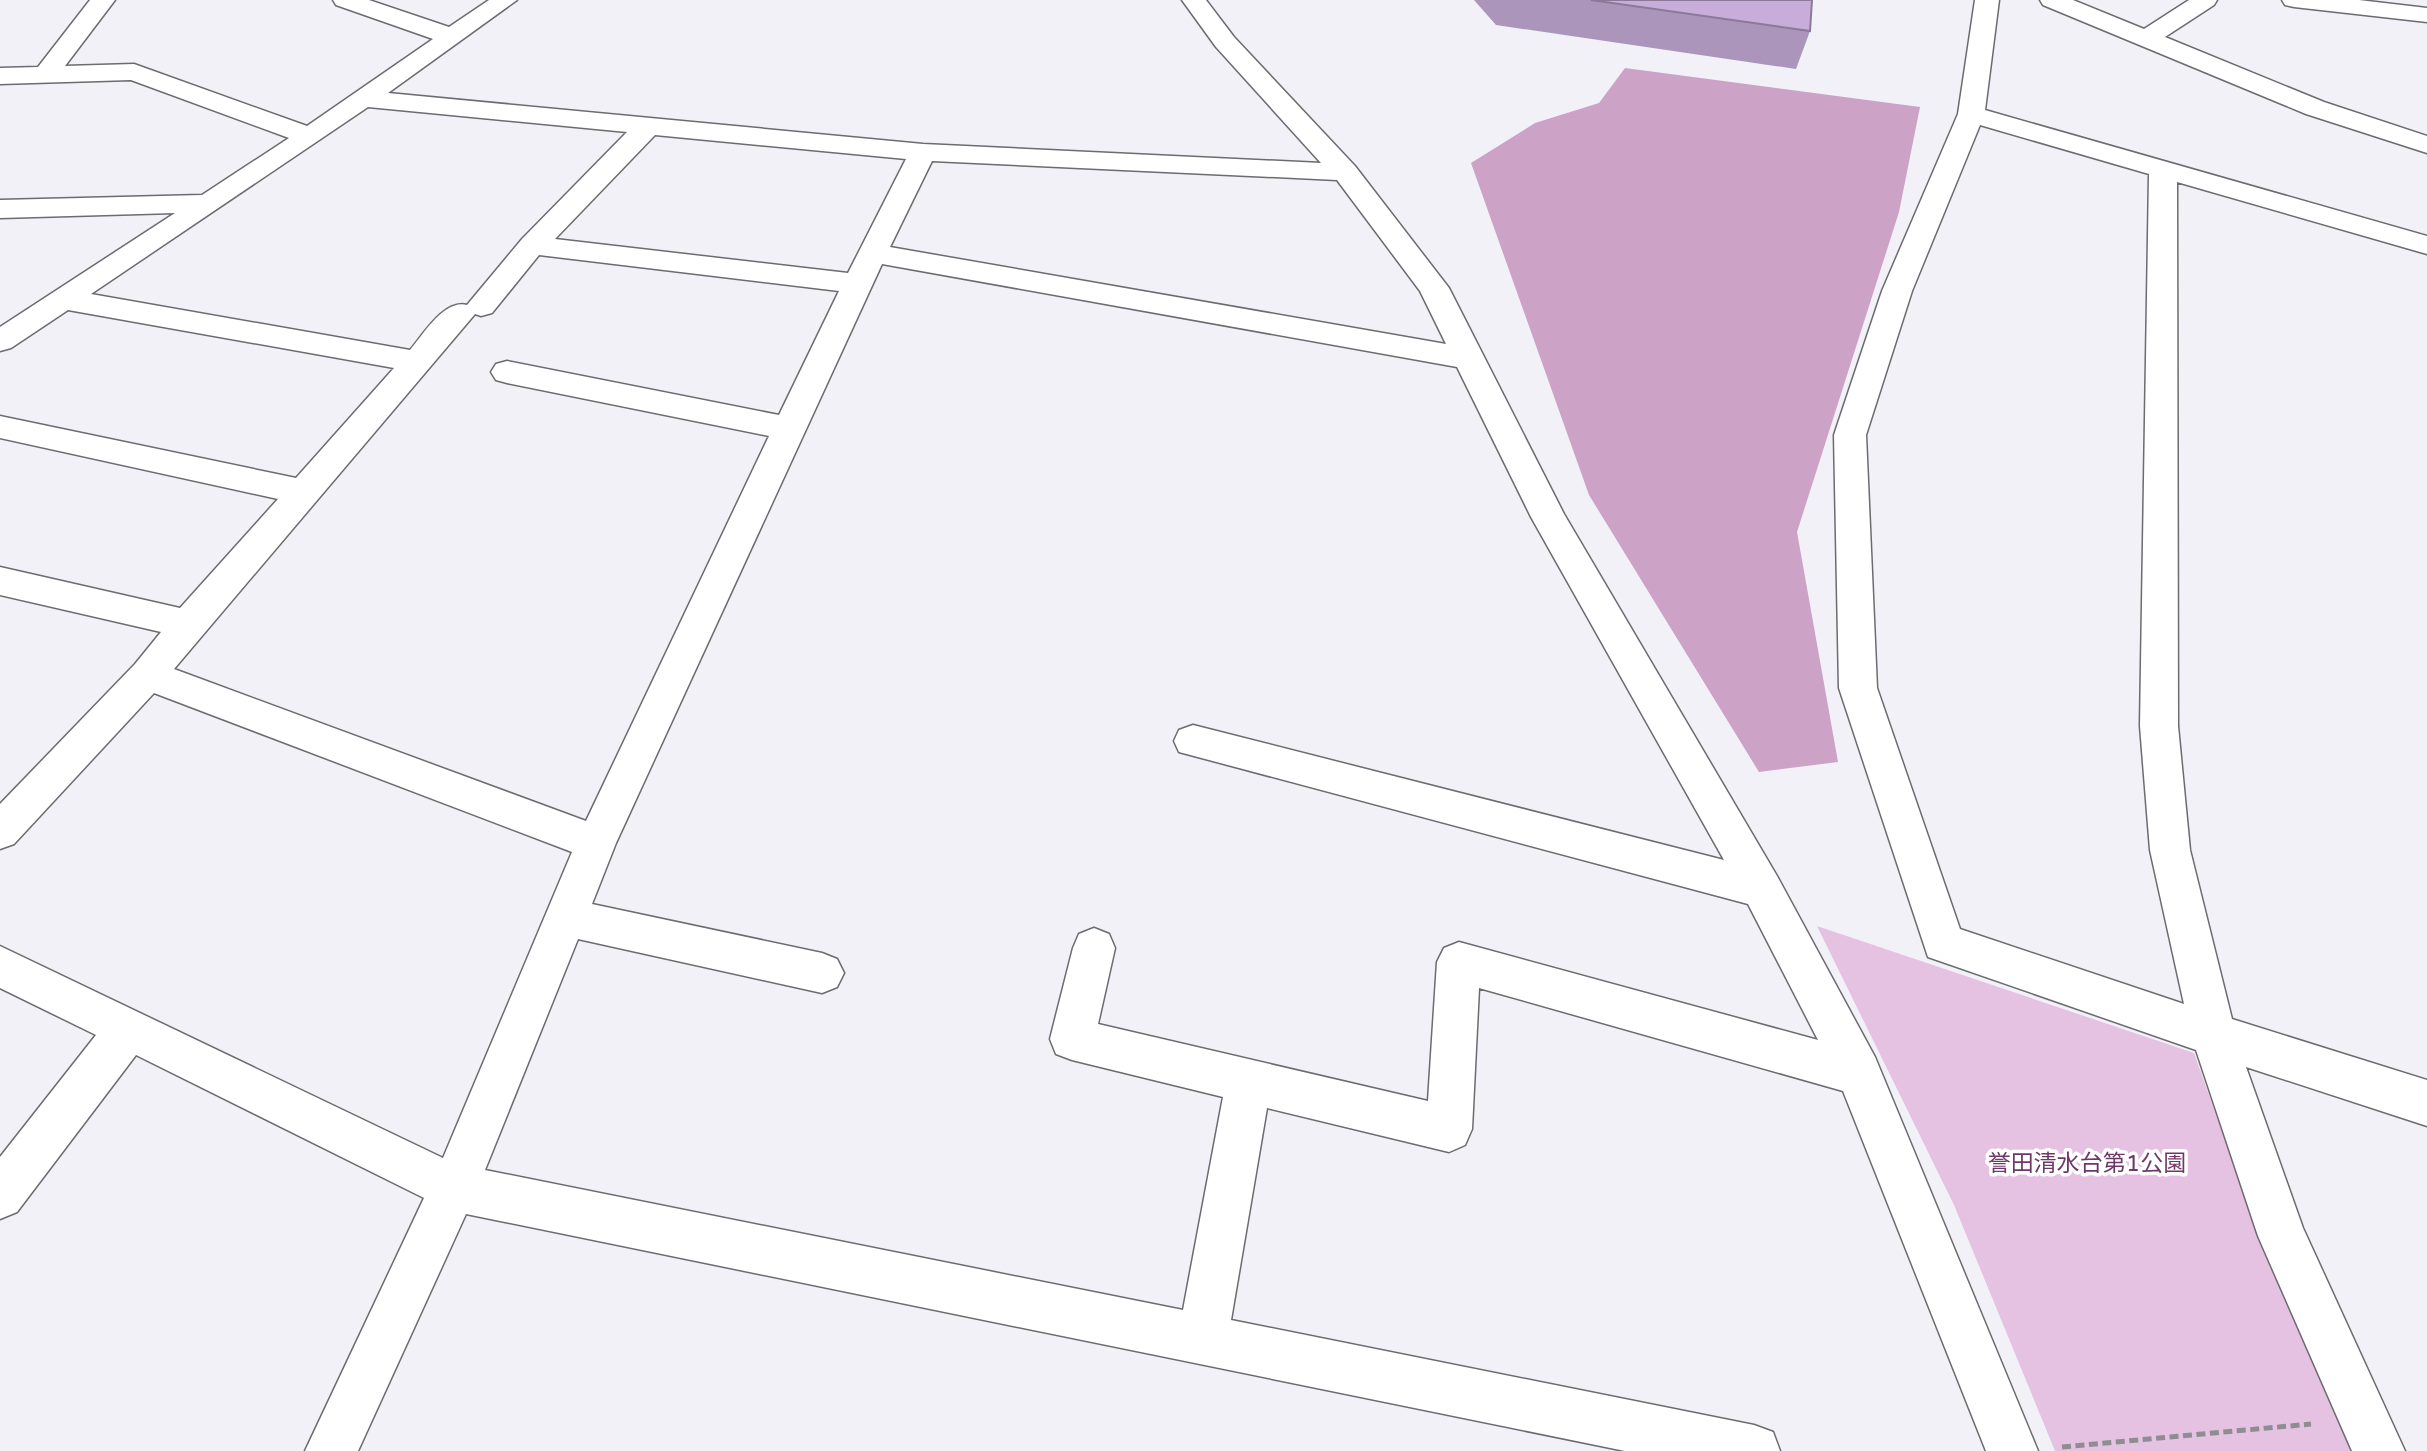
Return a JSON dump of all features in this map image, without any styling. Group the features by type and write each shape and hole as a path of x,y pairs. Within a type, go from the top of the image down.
{"street":[{"path":"45,75 103,0"},
{"path":"345,0 450,36"},
{"path":"0,341 310,136 505,0"},
{"path":"1194,0 1225,42 1345,172 1434,288 1548,517 1762,889 1858,1073 2029,1450"},
{"path":"1987,0 1971,114 1897,291 1850,435 1858,688 1943,943 2213,1035 2427,1103"},
{"path":"2052,0 2315,108 2427,145"},
{"path":"2144,40 2205,0"},
{"path":"2294,0 2427,15"},
{"path":"0,76 134,72 310,136"},
{"path":"364,99 923,152 1345,172"},
{"path":"1971,114 2427,245"},
{"path":"0,831 148,676 188,624 417,362 471,310 648,126"},
{"path":"331,1451 454,1188 596,844 865,268 923,152"},
{"path":"2163,168 2159,726 2170,850 2213,1035 2282,1236 2372,1435"},
{"path":"0,209 208,203"},
{"path":"532,245 865,268 1468,358"},
{"path":"62,299 417,362"},
{"path":"507,372 790,429"},
{"path":"0,427 303,492"},
{"path":"0,581 188,624"},
{"path":"148,676 596,844"},
{"path":"1193,741 1762,889"},
{"path":"565,917 822,973"},
{"path":"1094,948 1072,1039 1449,1129 1459,962 1858,1073"},
{"path":"0,966 454,1188 1754,1451"},
{"path":"0,1195 129,1028"},
{"path":"1203,1339 1249,1081"}],"path":[{"path":"2029,1450 2372,1435"}],"green space":[{"name":"誉田清水台第1公園","path":"1817,926 2194,1053 2265,1252 2354,1451 2055,1451 1954,1205"}],"shaded area":[{"path":"1625,68 1920,107 1899,212 1797,532 1838,762 1759,772 1589,495 1471,163 1535,123 1599,103"}],"building":[{"path":"1591,0 1812,0 1810,31"}]}
